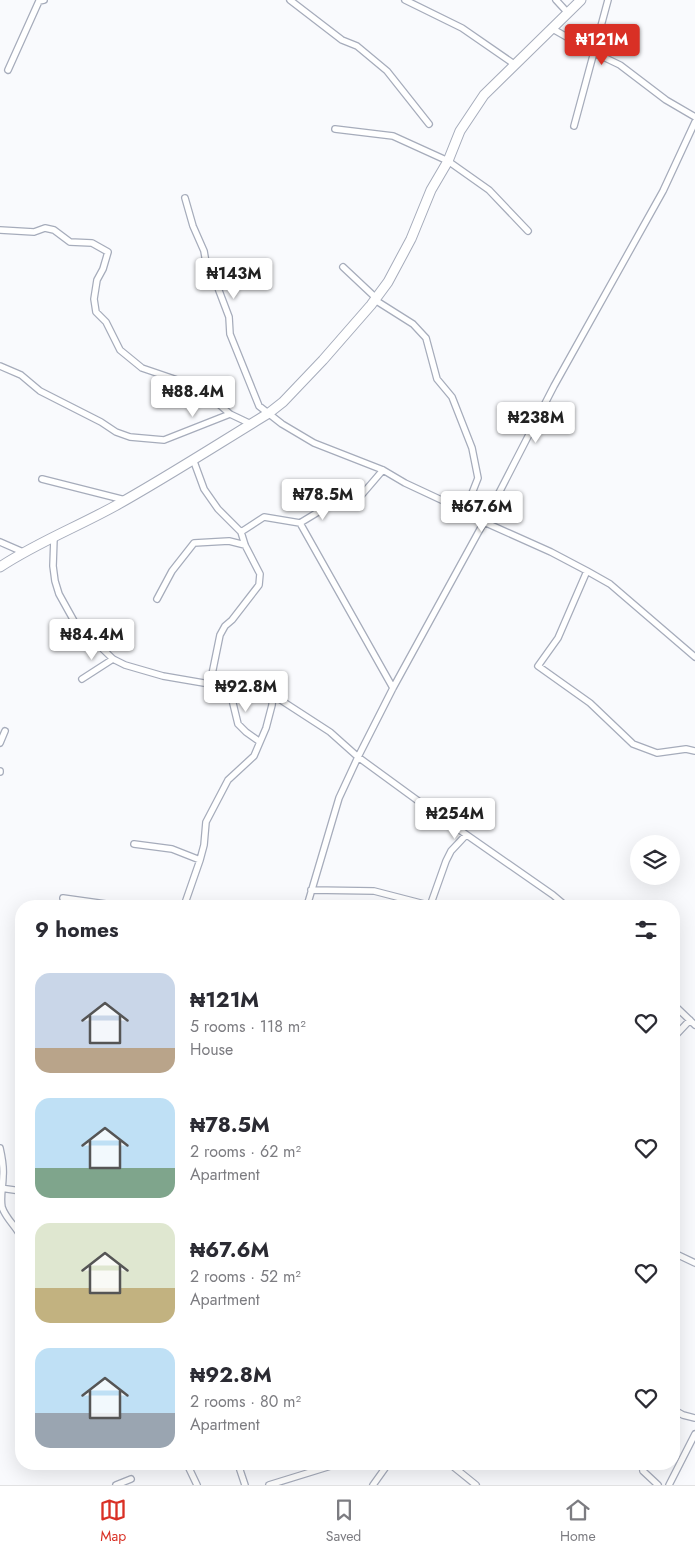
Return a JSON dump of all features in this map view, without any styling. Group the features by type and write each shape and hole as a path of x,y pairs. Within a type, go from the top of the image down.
{"street":[{"path":"8,70 39,1 44,0"},
{"path":"290,0 342,40 357,46 387,72 429,124"},
{"path":"405,0 462,28 514,64"},
{"path":"556,0 568,13"},
{"path":"0,567 23,552 54,538 125,500 269,413 283,402 323,360 375,300 388,282 411,239 460,131 484,96 514,64 581,0"},
{"path":"574,126 608,0"},
{"path":"551,28 620,65 666,100 695,118"},
{"path":"308,900 339,798 358,757 393,688 484,522 554,386 663,191 695,122"},
{"path":"334,129 393,136 448,161 489,190 528,231"},
{"path":"185,198 193,226 204,250 209,280 218,288 229,317 230,334 259,406 282,424 314,443 383,470 405,483 466,511 484,522 551,552 610,584 695,657"},
{"path":"0,230 34,232 45,228 54,230 70,242 92,243 108,252 103,269 97,280 94,299 96,312 106,322 120,350 142,368 189,384 206,392 230,414 251,424"},
{"path":"343,267 376,298 375,300 413,324 426,338 437,379 452,397 472,448 478,478 466,511"},
{"path":"0,366 21,375 40,391 101,422 116,432 130,437 164,440 230,414"},
{"path":"193,459 204,489 218,509 241,532 245,545 260,574 259,585 232,620 225,626 220,635 210,684"},
{"path":"241,532 264,517 300,523 333,503 359,498 383,470"},
{"path":"42,479 125,500"},
{"path":"300,523 393,688"},
{"path":"54,538 53,566 59,594 74,621 113,659 125,665 163,676 273,695 330,732 358,757 559,900"},
{"path":"157,599 172,571 194,543 229,541 245,545"},
{"path":"0,542 23,552"},
{"path":"587,571 558,638 538,666 590,702 633,744 656,753 686,748 695,751"},
{"path":"82,679 113,659"},
{"path":"229,688 238,724 260,742"},
{"path":"186,900 200,860 206,822 228,780 254,756 266,728 273,695"},
{"path":"0,744 5,731"},
{"path":"433,900 446,861 466,835"},
{"path":"134,844 172,849 200,860"},
{"path":"311,890 374,891 408,900"},
{"path":"63,898 77,900"},
{"path":"680,1011 695,1025"},
{"path":"680,1031 690,1020"},
{"path":"0,1148 3,1173 1,1198 6,1217 15,1227"},
{"path":"1,1188 15,1190"},
{"path":"680,1256 695,1263"},
{"path":"680,1413 695,1418"},
{"path":"680,1463 695,1434"},
{"path":"190,1470 197,1485"},
{"path":"240,1470 245,1485"},
{"path":"269,1485 307,1470"},
{"path":"373,1485 384,1470"},
{"path":"457,1470 476,1485"},
{"path":"643,1470 658,1485"},
{"path":"669,1485 677,1470"},
{"path":"116,1485 130,1479"}]}
